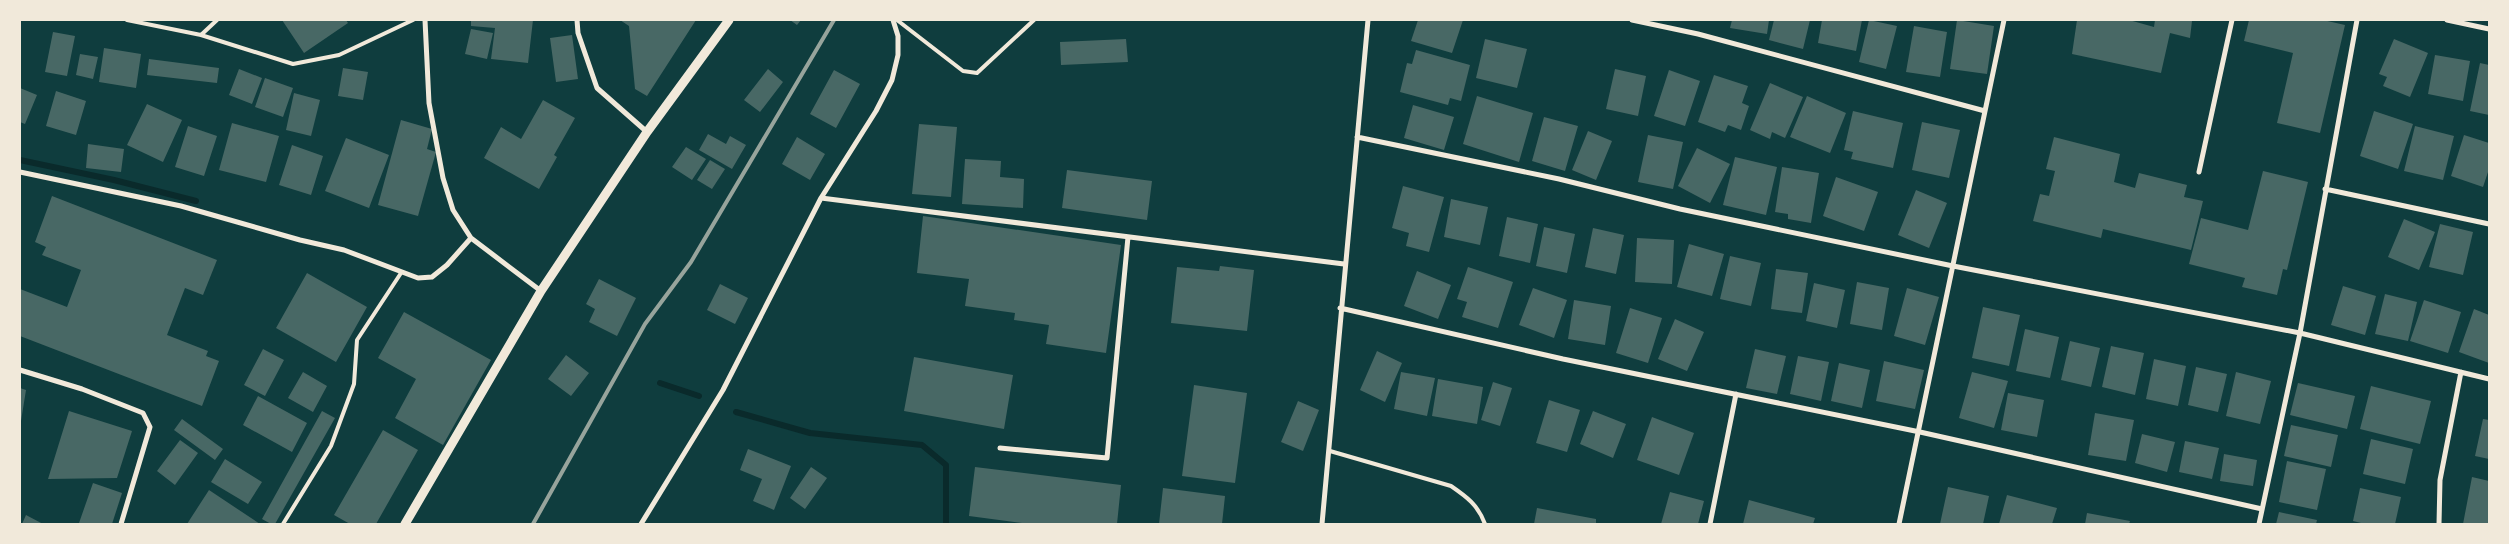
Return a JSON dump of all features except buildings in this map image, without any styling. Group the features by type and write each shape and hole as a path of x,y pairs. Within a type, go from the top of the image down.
{"street":[{"path":"425,20 429,103 442,170 453,210 471,238 541,291"},
{"path":"577,20 578,33 597,88 647,132"},
{"path":"405,524 541,291 647,132 729,20"},
{"path":"641,524 723,390 821,198 876,111 892,80 898,55 898,36 892,20"},
{"path":"1322,524 1330,450 1344,264 1368,20"},
{"path":"1632,20 1698,34 1985,111"},
{"path":"1899,524 1920,432 2004,20"},
{"path":"2199,172 2232,20"},
{"path":"2258,524 2300,333 2357,20"},
{"path":"2447,20 2489,29"},
{"path":"1357,137 1559,179 1689,211 1954,266 2300,333 2489,379"},
{"path":"20,172 181,206 300,240 344,250 418,278 432,277 447,265 471,238"},
{"path":"2326,189 2489,224"},
{"path":"821,198 1344,264"},
{"path":"1000,448 1107,458 1128,237"},
{"path":"1340,308 1563,359 1920,432 2262,509"},
{"path":"20,370 82,389 143,413 150,427 121,524"},
{"path":"2439,524 2440,480 2461,372"},
{"path":"1710,524 1736,394"}],"lane":[{"path":"127,20 201,35 293,64 339,55 413,20"},
{"path":"201,35 217,20"},
{"path":"897,20 963,71 977,73 1034,20"},
{"path":"282,524 330,446 354,384 357,340 401,273"},
{"path":"1330,450 1451,486 1468,498 1480,510 1485,524"}],"waterway":[{"path":"20,160 114,180 196,201"},
{"path":"660,383 699,396"},
{"path":"736,412 810,433 922,445 946,465 946,524"}],"railway":[{"path":"533,524 645,324 691,262 834,20"}]}
